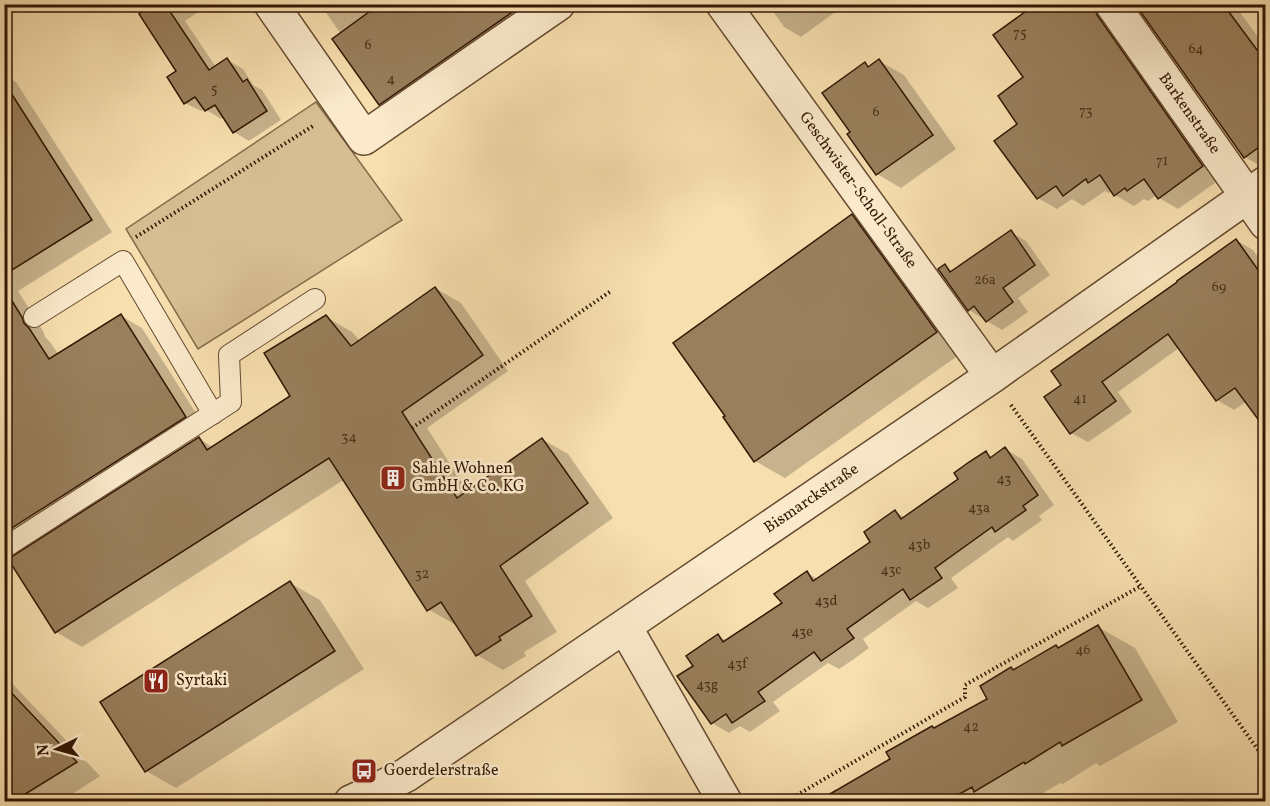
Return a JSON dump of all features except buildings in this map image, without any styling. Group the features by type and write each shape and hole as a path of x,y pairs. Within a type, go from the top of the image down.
{"street":[{"path":"271,4 364,138 558,4"},
{"name":"Geschwister-Scholl-Straße","path":"723,4 992,376"},
{"name":"Barkenstraße","path":"1112,4 1256,190 1266,223"},
{"name":"Bismarckstraße","path":"351,801 406,775 992,376 1256,190"},
{"path":"625,627 725,801"}],"lane":[{"path":"34,317 123,261 213,414"},
{"path":"4,548 231,402 229,355 315,299"}],"path":[{"path":"123,261 117,249 342,107"},
{"path":"412,428 611,291"},
{"path":"992,376 1266,761"},
{"path":"785,801 965,697 965,685 1140,586"}],"shaded area":[{"path":"316,102 402,220 198,349 126,229"}],"place":[{"name":"Sahle Wohnen GmbH & Co. KG","path":"393,478"},
{"name":"Syrtaki","path":"156,681"},
{"name":"Goerdelerstraße","path":"364,771"}]}
